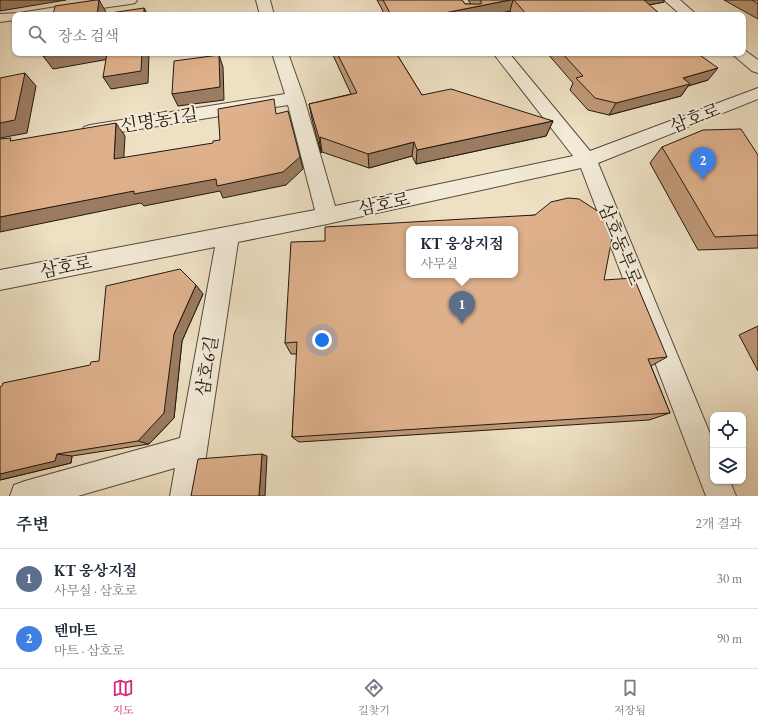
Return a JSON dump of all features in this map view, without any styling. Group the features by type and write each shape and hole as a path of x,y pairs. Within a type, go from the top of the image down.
{"street":[{"path":"36,12 69,4 130,0"},
{"path":"263,0 267,12"},
{"path":"671,0 686,12"},
{"path":"0,18 12,16"},
{"path":"281,56 327,216"},
{"name":"삼호동부로","path":"503,56 587,160 710,469"},
{"path":"743,56 758,68"},
{"name":"삼호로","path":"0,280 327,216 587,160 758,93"},
{"name":"신명동1길","path":"78,133 294,98"},
{"name":"삼호6길","path":"185,496 228,235"},
{"path":"25,496 193,449"},
{"path":"716,484 721,496"}],"building":[{"path":"99,0 97,12 54,12 55,6"},
{"path":"383,0 462,0 465,4 480,4 482,3 480,0 510,0 449,12 389,12"},
{"path":"514,0 644,0 658,12 524,12"},
{"path":"752,0 758,0 758,4"},
{"path":"144,8 144,12 117,12"},
{"path":"106,56 142,56 141,71 103,77"},
{"path":"219,56 220,87 172,94 174,61"},
{"path":"338,56 398,56 422,95 451,89 553,121 417,150 414,142 368,154 320,137 319,138 309,104 357,93"},
{"path":"565,56 701,56 718,68 683,78 690,84 616,103 595,98 576,78 583,76"},
{"path":"25,73 15,120 0,123 0,78"},
{"path":"274,99 276,114 288,111 300,157 283,172 217,186 216,179 134,194 134,191 0,217 0,139 11,138 10,141 116,123 114,159 213,143 213,141 220,140 218,109"},
{"path":"741,129 758,155 758,235 715,237 662,147 703,130"},
{"path":"568,198 579,199 599,212 609,225 612,238 604,280 634,278 667,357 648,359 670,413 292,437 297,342 285,343 291,242 325,241 325,227 535,215 551,202"},
{"path":"180,269 196,285 174,334 164,413 138,441 57,454 55,461 0,474 0,387 3,383 90,365 91,362 99,361 106,286"},
{"path":"262,454 259,496 191,496 198,459"}],"place":[{"name":"텐마트","path":"703,180"},
{"name":"KT 웅상지점","path":"462,324"}]}
